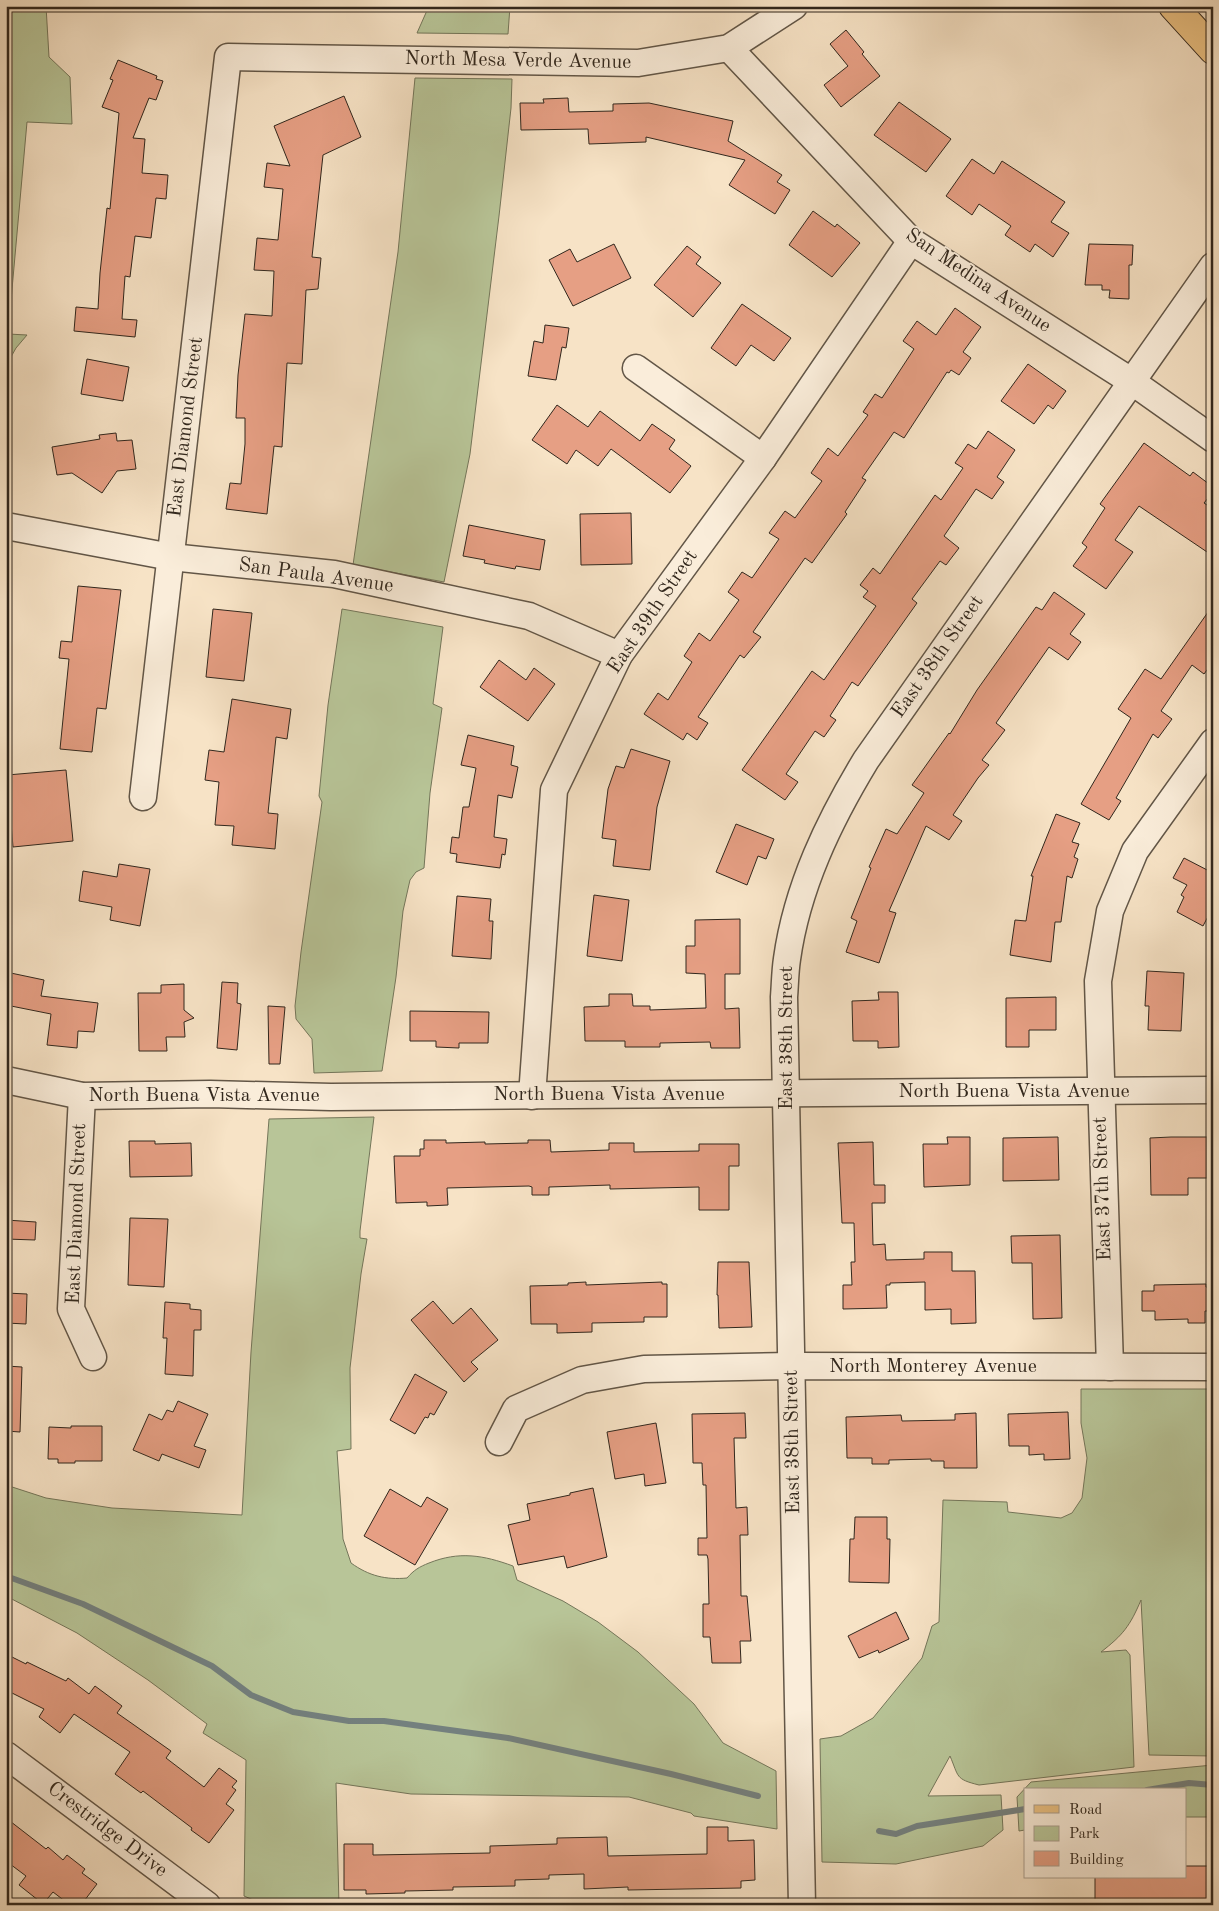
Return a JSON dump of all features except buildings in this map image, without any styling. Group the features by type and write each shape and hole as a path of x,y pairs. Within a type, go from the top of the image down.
{"main road":[{"path":"1173,6 1213,50"}],"street":[{"name":"North Mesa Verde Avenue","path":"228,57 638,63 729,48 794,6"},
{"name":"San Medina Avenue","path":"729,48 911,241 1131,381 1213,439"},
{"name":"East Diamond Street","path":"143,797 228,57"},
{"name":"East 39th Street","path":"532,1096 554,790 619,655 763,458 911,241"},
{"name":"East 38th Street","path":"802,1905 784,997 787,960 802,894 823,838 843,798 866,760 1213,266"},
{"path":"636,368 763,458"},
{"name":"San Paula Avenue","path":"6,526 171,557 334,574 529,616 619,655"},
{"name":"East 37th Street","path":"1110,1367 1098,981 1110,911 1135,851 1213,742"},
{"name":"North Buena Vista Avenue","path":"6,1080 82,1096 210,1094 331,1097 532,1096 1213,1090"},
{"name":"East Diamond Street","path":"82,1096 71,1309 93,1357"},
{"name":"North Monterey Avenue","path":"499,1442 516,1409 582,1380 644,1369 792,1366 1213,1367"},
{"name":"Crestridge Drive","path":"6,1755 207,1905"}],"green space":[{"path":"6,6 46,6 49,57 70,77 72,124 27,122 8,334 27,335 16,348 7,364"},
{"path":"429,6 510,6 508,34 417,33"},
{"path":"415,78 512,79 511,108 499,216 470,454 444,582 353,565 398,252"},
{"path":"342,609 443,627 433,704 442,708 430,793 424,868 416,872 410,880 403,911 396,977 382,1071 314,1073 312,1039 296,1019 295,1006 322,802 319,796 328,705"},
{"path":"374,1117 360,1231 360,1238 367,1239 350,1368 351,1449 337,1451 343,1539 351,1563 371,1574 392,1578 407,1578 417,1569 429,1563 440,1559 461,1556 481,1557 513,1566 517,1580 563,1601 598,1622 638,1652 694,1704 723,1743 776,1771 777,1829 694,1816 691,1813 629,1797 411,1794 336,1783 339,1905 265,1905 244,1896 246,1760 203,1733 207,1724 148,1680 77,1633 6,1596 6,1485 46,1498 112,1508 242,1515 251,1352 269,1119"},
{"path":"1081,1389 1213,1389 1213,1756 1149,1755 1141,1600 1125,1629 1101,1652 1126,1650 1130,1655 1134,1767 979,1785 966,1781 959,1776 950,1756 928,1796 1001,1795 1003,1830 983,1846 896,1864 822,1862 820,1739 841,1736 873,1718 922,1658 932,1626 939,1622 943,1500 1007,1502 1008,1512 1061,1518 1072,1513 1082,1498 1087,1458 1081,1423"},
{"path":"1213,1765 1213,1817 1186,1817 1186,1788 1025,1788 1031,1782"},
{"path":"1024,1790 1024,1830 1019,1831 1017,1797"}],"waterway":[{"path":"6,1576 83,1604 212,1666 251,1695 293,1712 349,1721 384,1721 508,1738 671,1774 758,1796"},
{"path":"1159,1788 1189,1783 1213,1785"},
{"path":"879,1831 896,1834 917,1826 1024,1809"}]}
